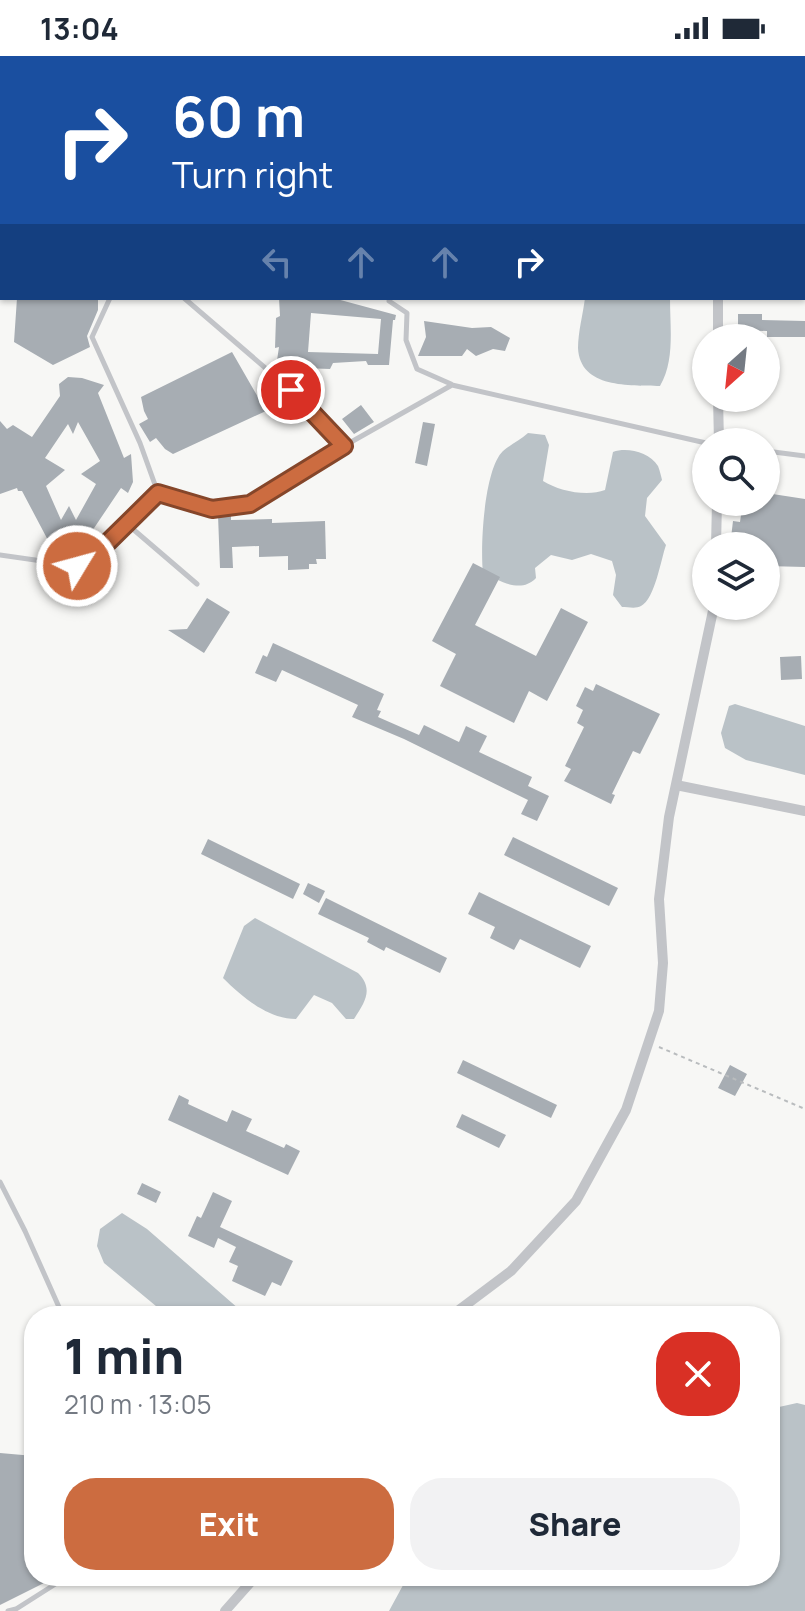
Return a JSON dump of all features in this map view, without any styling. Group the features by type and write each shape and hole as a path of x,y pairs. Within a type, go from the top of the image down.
{"street":[{"path":"718,300 718,324"},
{"path":"464,1306 511,1271 576,1201 626,1110 659,1011 663,963 659,899 669,817 711,620"},
{"path":"676,785 805,811"},
{"path":"225,1611 247,1586"}],"lane":[{"path":"109,300 92,337 140,443 158,493"},
{"path":"186,300 291,390 344,446"},
{"path":"389,300 407,313 406,340 417,369 452,385 692,440"},
{"path":"158,493 212,509 250,504 452,385"},
{"path":"780,453 805,456"},
{"path":"0,555 77,566 96,554 158,493"},
{"path":"127,524 197,584"},
{"path":"0,1182 59,1306"},
{"path":"8,1611 52,1586"}],"path":[{"path":"649,1043 805,1109"}],"shaded area":[{"path":"585,300 670,300 670,355 660,386 608,382 587,371 578,348"},
{"path":"528,433 545,435 549,445 543,481 565,490 590,493 605,490 613,452 637,452 649,457 658,466 662,480 647,498 645,516 666,545 654,587 641,606 622,607 613,595 616,575 612,561 591,554 572,560 551,555 535,568 536,578 524,585 510,584 483,573 483,528 491,474 503,451"},
{"path":"735,704 805,726 805,775 746,760 725,748 721,733 729,706"},
{"path":"255,918 358,973 367,990 354,1019 346,1019 332,1003 314,995 296,1019 275,1015 247,999 223,978 244,926"},
{"path":"122,1213 147,1229 236,1306 156,1306 104,1263 97,1246 100,1229"},
{"path":"797,1403 805,1405 805,1611 389,1611 403,1586 780,1586 780,1407"}],"building":[{"path":"17,300 98,300 98,310 87,336 90,347 53,365 14,342"},
{"path":"279,300 340,300 396,315 389,365 368,365 366,361 333,363 330,369 276,367 279,347 275,348 276,318 280,316","holes":["311,313 381,319 378,354 308,352"]},
{"path":"738,314 762,314 762,320 805,321 805,337 780,337 780,324 738,324"},
{"path":"424,321 472,328 491,327 510,338 505,351 493,349 476,356 467,349 462,356 418,356 426,337"},
{"path":"232,352 266,411 173,454 156,438 150,442 139,424 148,419 141,397"},
{"path":"68,377 104,385 98,393 124,458 131,454 133,482 128,493 121,488 82,546 92,550 66,555 44,547 50,544 22,491 17,488 0,494 0,421 7,429 13,425 32,437 60,396 59,384","holes":["78,422 100,461 81,474 96,484 76,520 69,506 61,520 46,486 65,470 45,458 68,424 73,434"]},
{"path":"361,405 374,422 354,434 342,419"},
{"path":"423,422 435,424 427,466 415,463"},
{"path":"780,495 805,499 805,567 780,566 780,532 732,532 733,521 740,522 741,516 780,516"},
{"path":"218,515 231,515 231,520 272,519 272,523 325,521 326,559 316,559 317,564 309,564 309,569 288,570 288,556 259,557 259,546 232,547 233,568 220,568"},
{"path":"473,563 500,577 475,625 536,656 561,608 588,622 547,701 529,691 514,723 440,686 456,654 432,641"},
{"path":"207,598 230,612 204,653 168,630 187,629"},
{"path":"273,643 384,694 377,710 381,711 378,717 419,735 424,725 459,742 466,726 487,736 479,752 532,777 528,786 549,796 537,821 521,814 528,800 352,717 358,705 282,670 276,682 255,673 263,655 267,657"},
{"path":"801,656 802,679 781,680 780,657"},
{"path":"596,684 660,714 640,754 633,751 612,794 615,795 611,804 564,781 571,769 565,766 584,727 577,723 583,710 576,706 585,687 593,691"},
{"path":"513,837 618,888 609,906 504,855"},
{"path":"208,839 300,884 293,899 201,854"},
{"path":"308,883 325,891 319,903 303,894"},
{"path":"479,892 591,946 580,968 520,939 514,950 490,938 495,927 468,914"},
{"path":"326,898 447,958 440,973 386,947 384,951 367,942 369,938 318,914"},
{"path":"463,1060 557,1105 551,1118 457,1073"},
{"path":"730,1065 747,1074 735,1096 718,1088"},
{"path":"179,1095 189,1100 188,1104 227,1122 232,1110 252,1119 246,1131 284,1148 286,1144 300,1151 288,1175 168,1120"},
{"path":"462,1114 506,1135 499,1148 456,1127"},
{"path":"142,1183 161,1192 156,1203 137,1194"},
{"path":"213,1192 232,1201 220,1227 293,1261 281,1286 272,1282 265,1296 232,1281 238,1266 229,1262 236,1247 218,1238 214,1248 188,1236 197,1216 201,1218"},
{"path":"0,1453 24,1455 24,1586 38,1586 0,1605"}],"route":[{"path":"77,566 96,554 158,493 212,509 250,504 344,446 291,390"}]}
